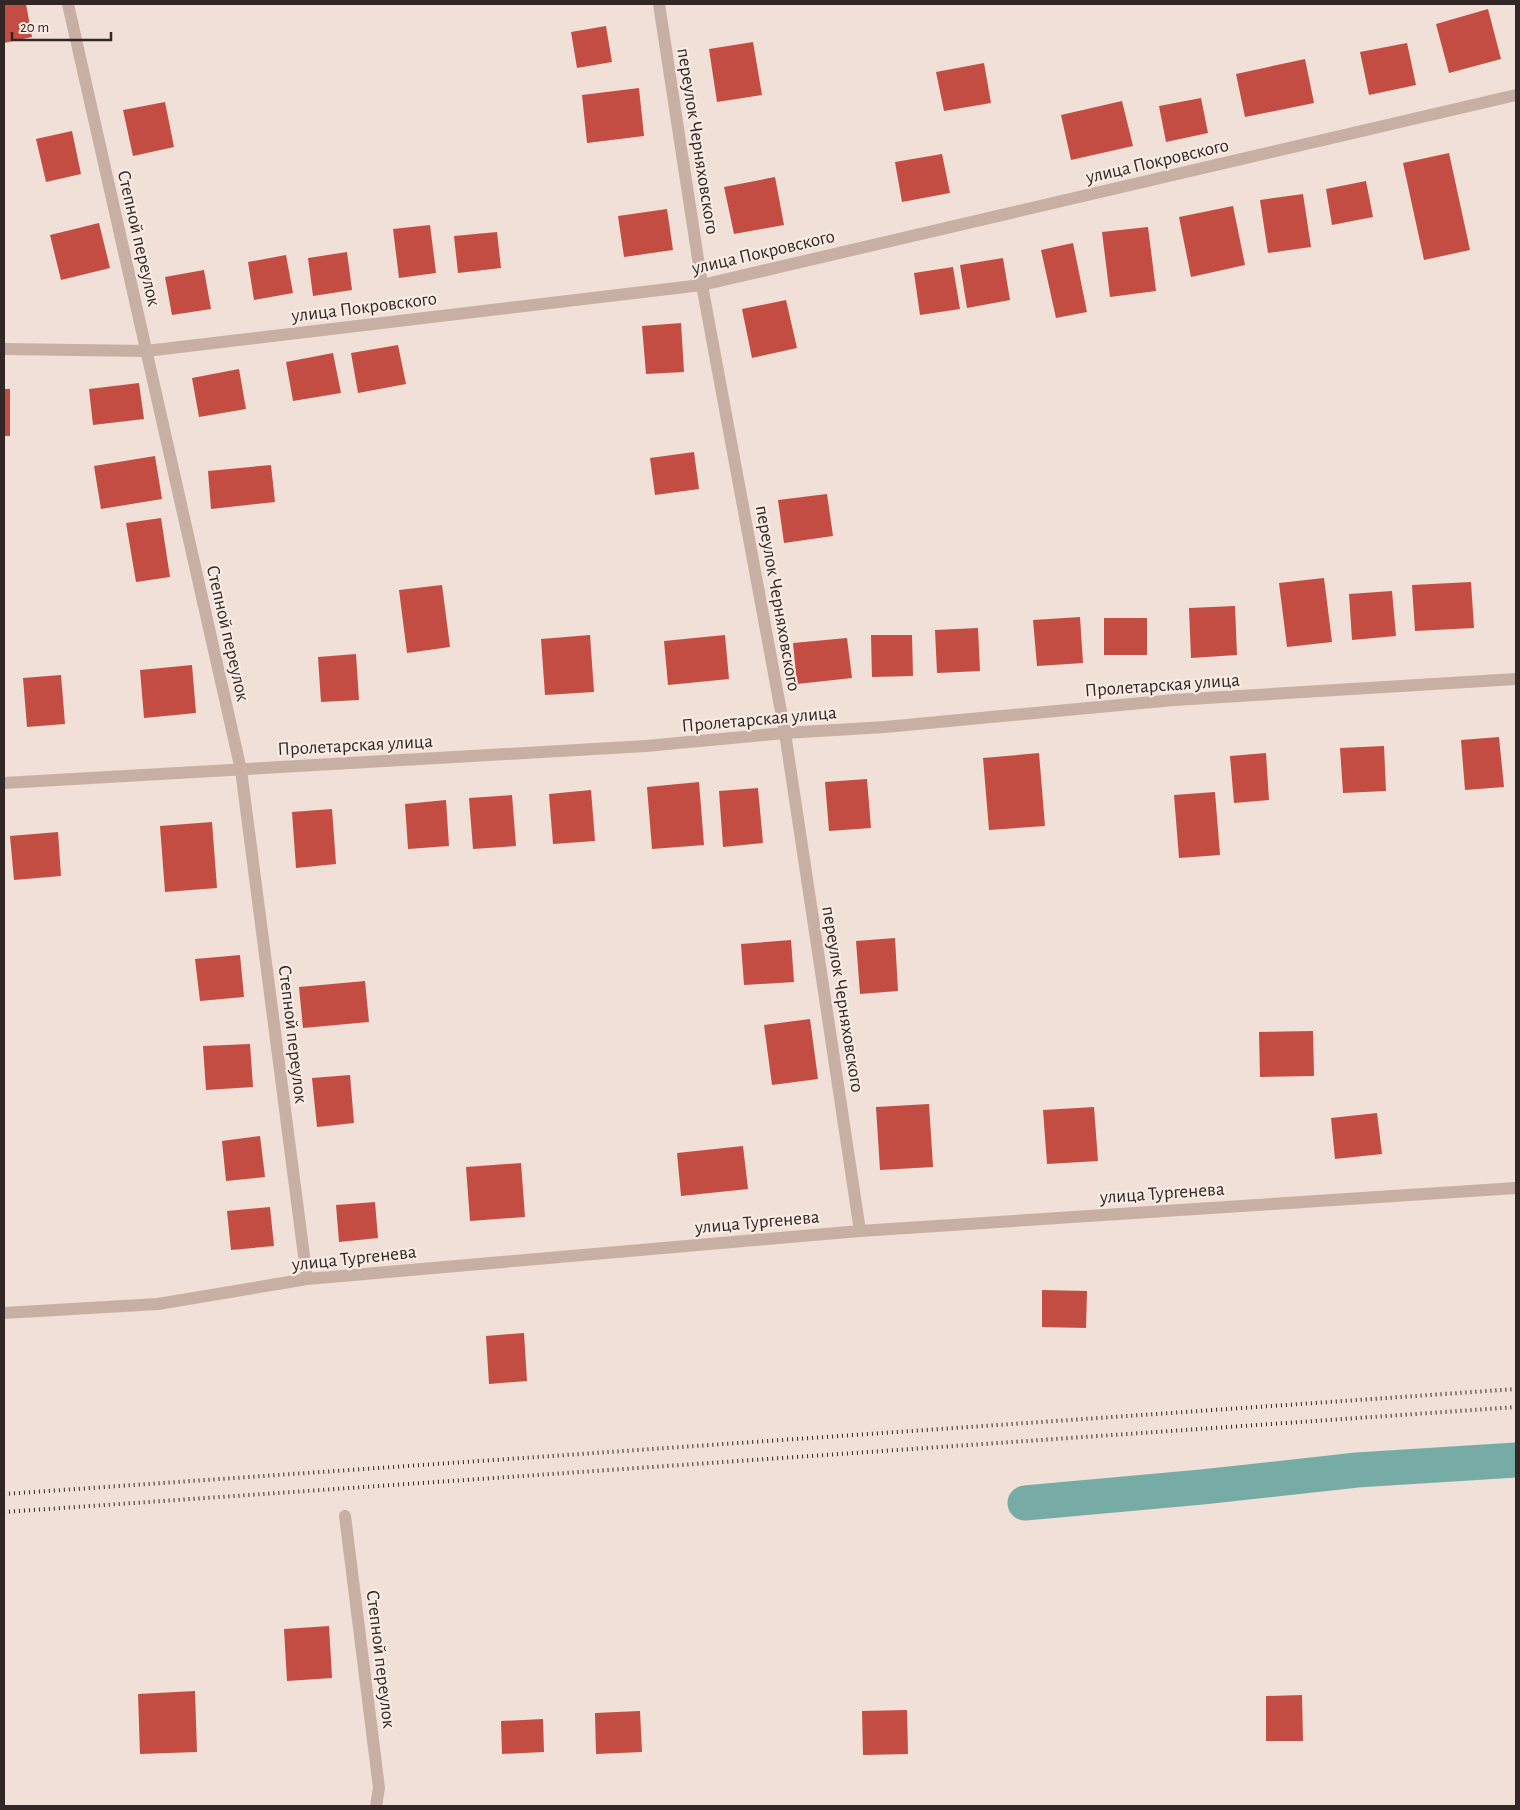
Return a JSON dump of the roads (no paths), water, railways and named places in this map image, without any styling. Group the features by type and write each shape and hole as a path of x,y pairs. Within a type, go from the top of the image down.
{"street":[{"name":"Степной переулок","path":"68,4 242,770 307,1279"},
{"name":"переулок Черняховского","path":"659,4 702,285 784,733 860,1230"},
{"name":"улица Покровского","path":"4,349 146,351 702,285 1516,95"},
{"name":"Пролетарская улица","path":"4,783 646,746 1174,700 1516,679"},
{"name":"улица Тургенева","path":"4,1313 158,1304 307,1279 860,1230 1516,1188"},
{"name":"Степной переулок","path":"345,1516 379,1788 376,1806"}],"waterway":[{"path":"1025,1503 1202,1487 1357,1470 1516,1460"}],"railway":[{"path":"4,1494 1516,1389"},
{"path":"4,1512 1516,1407"}]}
